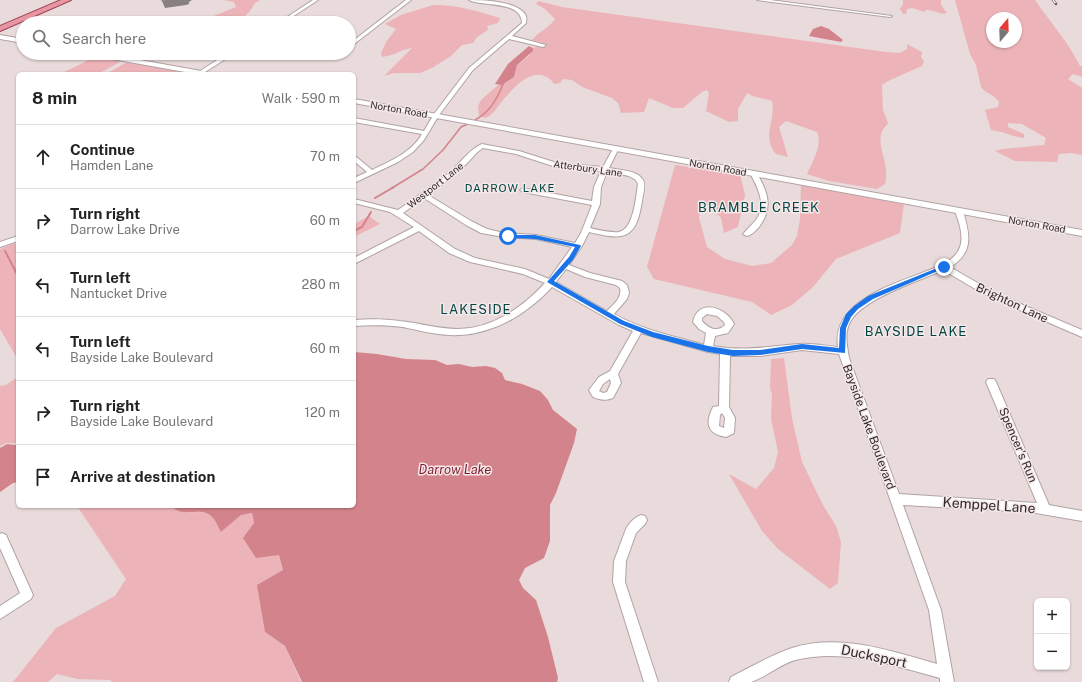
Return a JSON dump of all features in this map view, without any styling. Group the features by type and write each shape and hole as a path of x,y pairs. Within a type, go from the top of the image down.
{"main road":[{"path":"30,16 67,0"},
{"path":"0,29 16,22"}],"street":[{"path":"291,16 316,0"},
{"path":"356,41 409,0"},
{"path":"356,180 405,156 426,133 436,115 452,96 471,68 524,23 525,18 523,14 516,9 506,5 471,0"},
{"path":"759,0 890,16"},
{"path":"0,37 16,40"},
{"path":"508,37 543,45"},
{"path":"130,60 198,72"},
{"path":"205,72 222,60"},
{"name":"Norton Road","path":"356,101 1082,232"},
{"path":"356,120 426,133"},
{"name":"Westport Lane","path":"399,213 459,168 475,150 482,146 492,147"},
{"name":"Atterbury Lane","path":"492,147 527,154 556,165 605,170 632,175 638,178 641,184 636,213 629,230 624,234 617,234 586,229"},
{"path":"356,323 401,324 444,331 461,332 484,328 516,313 536,297 565,266 578,246 596,204 599,183 616,148"},
{"path":"356,159 371,172"},
{"path":"747,234 761,221 766,206 765,196 753,173"},
{"path":"523,190 596,204"},
{"path":"423,195 436,201 484,230 503,236 535,237 578,246"},
{"path":"356,202 384,207 399,213 442,245 462,256 487,264 525,272 550,282 638,330 708,349 725,352 760,352 802,347 843,351"},
{"name":"Bayside Lake Boulevard","path":"947,678 935,610 843,351 843,328 849,316 856,307 870,298 944,267 957,258 964,248 964,234 959,210"},
{"path":"356,260 419,228"},
{"path":"0,245 16,239"},
{"path":"565,266 588,275 619,283 624,287 625,293 623,299 608,315"},
{"name":"Brighton Lane","path":"944,267 981,289 1082,334"},
{"path":"613,374 638,330"},
{"path":"708,349 711,332"},
{"path":"724,409 725,352"},
{"name":"Spencer's Run","path":"991,382 1045,509"},
{"name":"Kemppel Lane","path":"896,499 1045,509 1082,516"},
{"path":"641,520 632,529 620,561 619,582 651,682"},
{"path":"0,540 2,539 28,595 0,613"},
{"name":"Ducksport","path":"736,682 792,655 811,650 830,648 852,649 878,654 947,678"}],"shaded area":[{"path":"223,0 260,0 255,3 245,16 214,16 236,7 234,2"},
{"path":"903,0 941,0 941,5 947,13 928,10 925,10 925,12 912,8 907,9 906,14 903,14 900,9 903,4"},
{"path":"955,0 1035,0 1076,57 1080,66 1082,66 1082,77 1073,74 1068,79 1082,88 1082,155 1071,153 1059,154 1057,162 1015,161 995,151 1044,145 1046,138 1022,124 1008,123 1008,127 1024,134 1024,138 991,130 985,110 998,107 999,102 995,97 981,87 976,65 970,54"},
{"path":"538,1 562,7 886,52 900,53 907,49 907,44 922,52 921,57 924,61 922,66 882,85 883,110 888,123 881,134 881,146 886,170 885,184 877,189 829,181 807,174 818,148 819,142 817,132 786,121 779,127 788,157 776,154 772,147 769,134 773,109 772,101 747,93 738,109 738,121 729,122 706,111 709,93 707,90 702,92 683,108 673,108 649,98 644,112 621,113 618,103 612,98 582,87 572,80 563,79 560,83 554,84 547,77 535,75 525,79 515,87 489,116 486,118 479,116 478,106 481,100 498,85 506,83 514,77 517,65 529,56 533,48 543,43 532,40 555,19 545,9 536,4"},
{"path":"433,5 459,7 500,18 498,23 487,26 488,30 477,37 473,43 462,45 451,56 432,68 420,73 394,73 384,76 412,48 382,57 381,53 386,42 396,29 385,24 401,15"},
{"path":"89,60 122,61 102,72 64,72"},
{"path":"127,62 130,62 180,72 110,72"},
{"path":"675,165 740,174 745,195 738,227 724,233 721,218 703,200 699,218 707,247 725,259 752,266 771,263 792,245 797,236 800,219 801,185 904,204 900,233 836,259 813,287 792,305 771,315 752,302 654,279 647,267"},
{"path":"369,216 380,224 356,236 356,223"},
{"path":"15,243 16,245 16,357 0,329 0,249"},
{"path":"784,358 792,418 802,462 823,505 836,526 841,542 838,583 830,589 778,549 762,531 729,474 756,489 774,468 778,452 771,419 771,359"},
{"path":"16,378 16,443 6,443 0,446 0,386 6,385"},
{"path":"78,508 174,508 181,512 203,512 213,517 221,532 241,515 252,513 254,523 279,555 283,570 265,632 285,646 301,682 112,682 110,680 77,679 57,674 48,682 13,682 56,628 115,596 126,579"}],"water":[{"path":"821,26 829,29 843,40 841,42 809,36 813,29"},
{"path":"529,46 533,48 533,51 517,65 514,77 502,85 495,84 508,64"},
{"name":"Darrow Lake","path":"356,352 406,359 435,360 447,365 459,364 472,367 486,366 495,368 502,373 505,380 522,384 540,391 548,400 553,410 577,429 574,443 556,493 550,505 550,541 544,558 525,568 519,580 523,588 536,600 548,637 558,678 557,682 302,682 285,646 265,632 257,585 283,570 279,555 256,558 243,538 254,523 252,513 241,515 221,532 214,519 208,514 203,512 181,512 174,508 356,508"},
{"path":"7,444 16,445 16,482 0,492 0,448"}],"waterway":[{"path":"475,120 489,109 503,84"},
{"path":"392,188 423,169 443,150 461,127 468,124"},
{"path":"375,198 394,187"},
{"path":"356,230 362,227 371,212"},
{"path":"5,251 16,272"}],"railway":[{"path":"1053,0 1056,4"}],"district":[{"name":"DARROW LAKE","path":"510,188"},
{"name":"BRAMBLE CREEK","path":"759,207"},
{"name":"LAKESIDE","path":"476,309"},
{"name":"BAYSIDE LAKE","path":"916,331"}],"route":[{"path":"508,236 535,237 578,246 565,266 550,282 622,323 652,334 708,349 733,353 760,352 802,347 843,351 843,328 845,322 856,307 870,298 944,267"}]}
